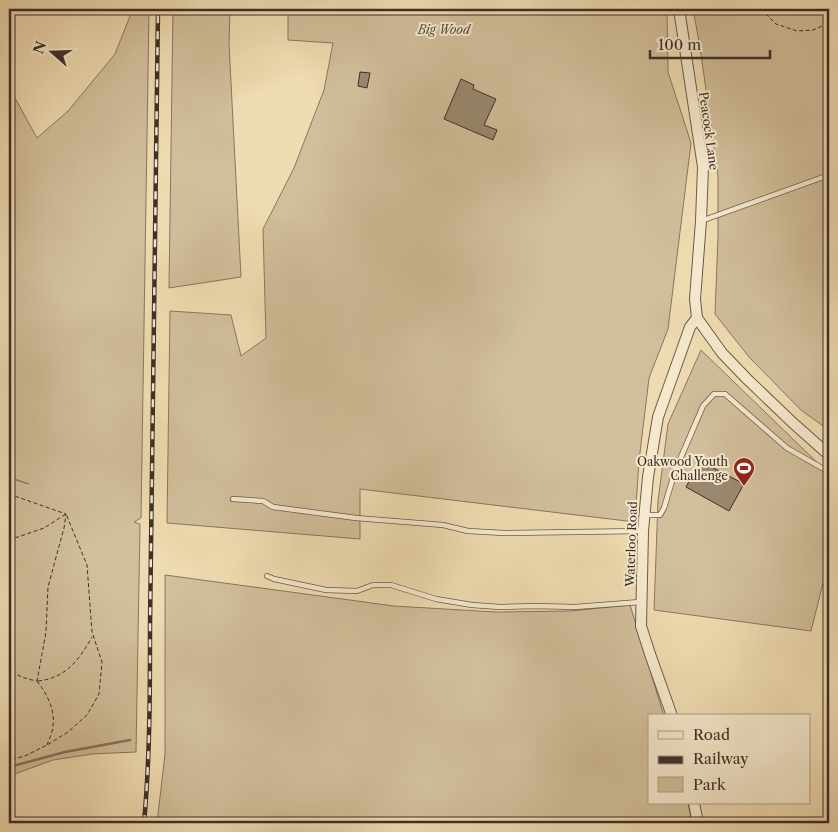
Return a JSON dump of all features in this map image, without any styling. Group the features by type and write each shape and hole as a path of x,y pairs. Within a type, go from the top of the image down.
{"street":[{"name":"Peacock Lane","path":"679,9 703,167 702,221 695,299 697,318"},
{"path":"697,318 722,352 747,379 829,454"},
{"name":"Waterloo Road","path":"671,714 641,626 643,530 648,477 658,417 690,328 697,318"},
{"path":"694,804 698,823"}],"lane":[{"path":"702,221 829,176"},
{"path":"644,515 660,515 664,508 675,471 703,406 714,394 725,394 787,448 829,472"},
{"path":"233,498 263,501 273,507 356,518 443,525 468,531 504,533 643,530"},
{"path":"267,576 326,590 357,591 373,585 391,585 436,599 500,607 575,607 642,602"}],"path":[{"path":"276,9 282,9"},
{"path":"367,9 372,9"},
{"path":"518,9 558,12 564,9"},
{"path":"761,9 776,24 797,31 813,30 829,23"},
{"path":"9,494 66,514 88,565 93,635 102,662 99,694 87,715 68,732 47,745 25,756 10,759"},
{"path":"9,540 44,528 66,514"},
{"path":"37,681 46,632 48,587 66,514"},
{"path":"9,669 22,677 37,681 48,680 71,667 82,655 93,635"},
{"path":"37,681 47,693 52,708 53,726 47,745"}],"green space":[{"path":"131,9 149,9 141,518 134,522 140,524 136,752 92,754 53,760 9,776 9,478 29,484 9,477 9,87 37,138 68,111 115,54"},
{"path":"173,9 230,9 229,44 241,277 169,288"},
{"name":"Big Wood","path":"288,9 667,9 668,72 691,143 668,329 649,378 639,461 635,522 360,489 360,539 167,523 170,311 231,315 241,356 266,338 263,229 294,168 324,90 333,43 288,40"},
{"path":"693,9 829,9 829,430 802,411 749,357 715,314 718,176"},
{"name":"Oakwood Youth Challenge","path":"701,350 829,474 829,559 811,631 654,610 658,501 668,424"},
{"path":"165,575 394,606 496,612 570,611 630,605 663,714 648,714 648,804 688,804 692,823 157,823 165,754"}],"building":[{"path":"360,72 370,73 367,88 358,86"},
{"path":"461,79 474,85 473,89 496,99 484,125 497,130 493,140 444,119"},
{"path":"700,461 744,484 729,511 686,487"}],"waterway":[{"path":"9,767 65,752 130,740"}],"railway":[{"path":"144,823 150,699 158,9"}],"place":[{"name":"Oakwood Youth Challenge","path":"744,487"}]}
